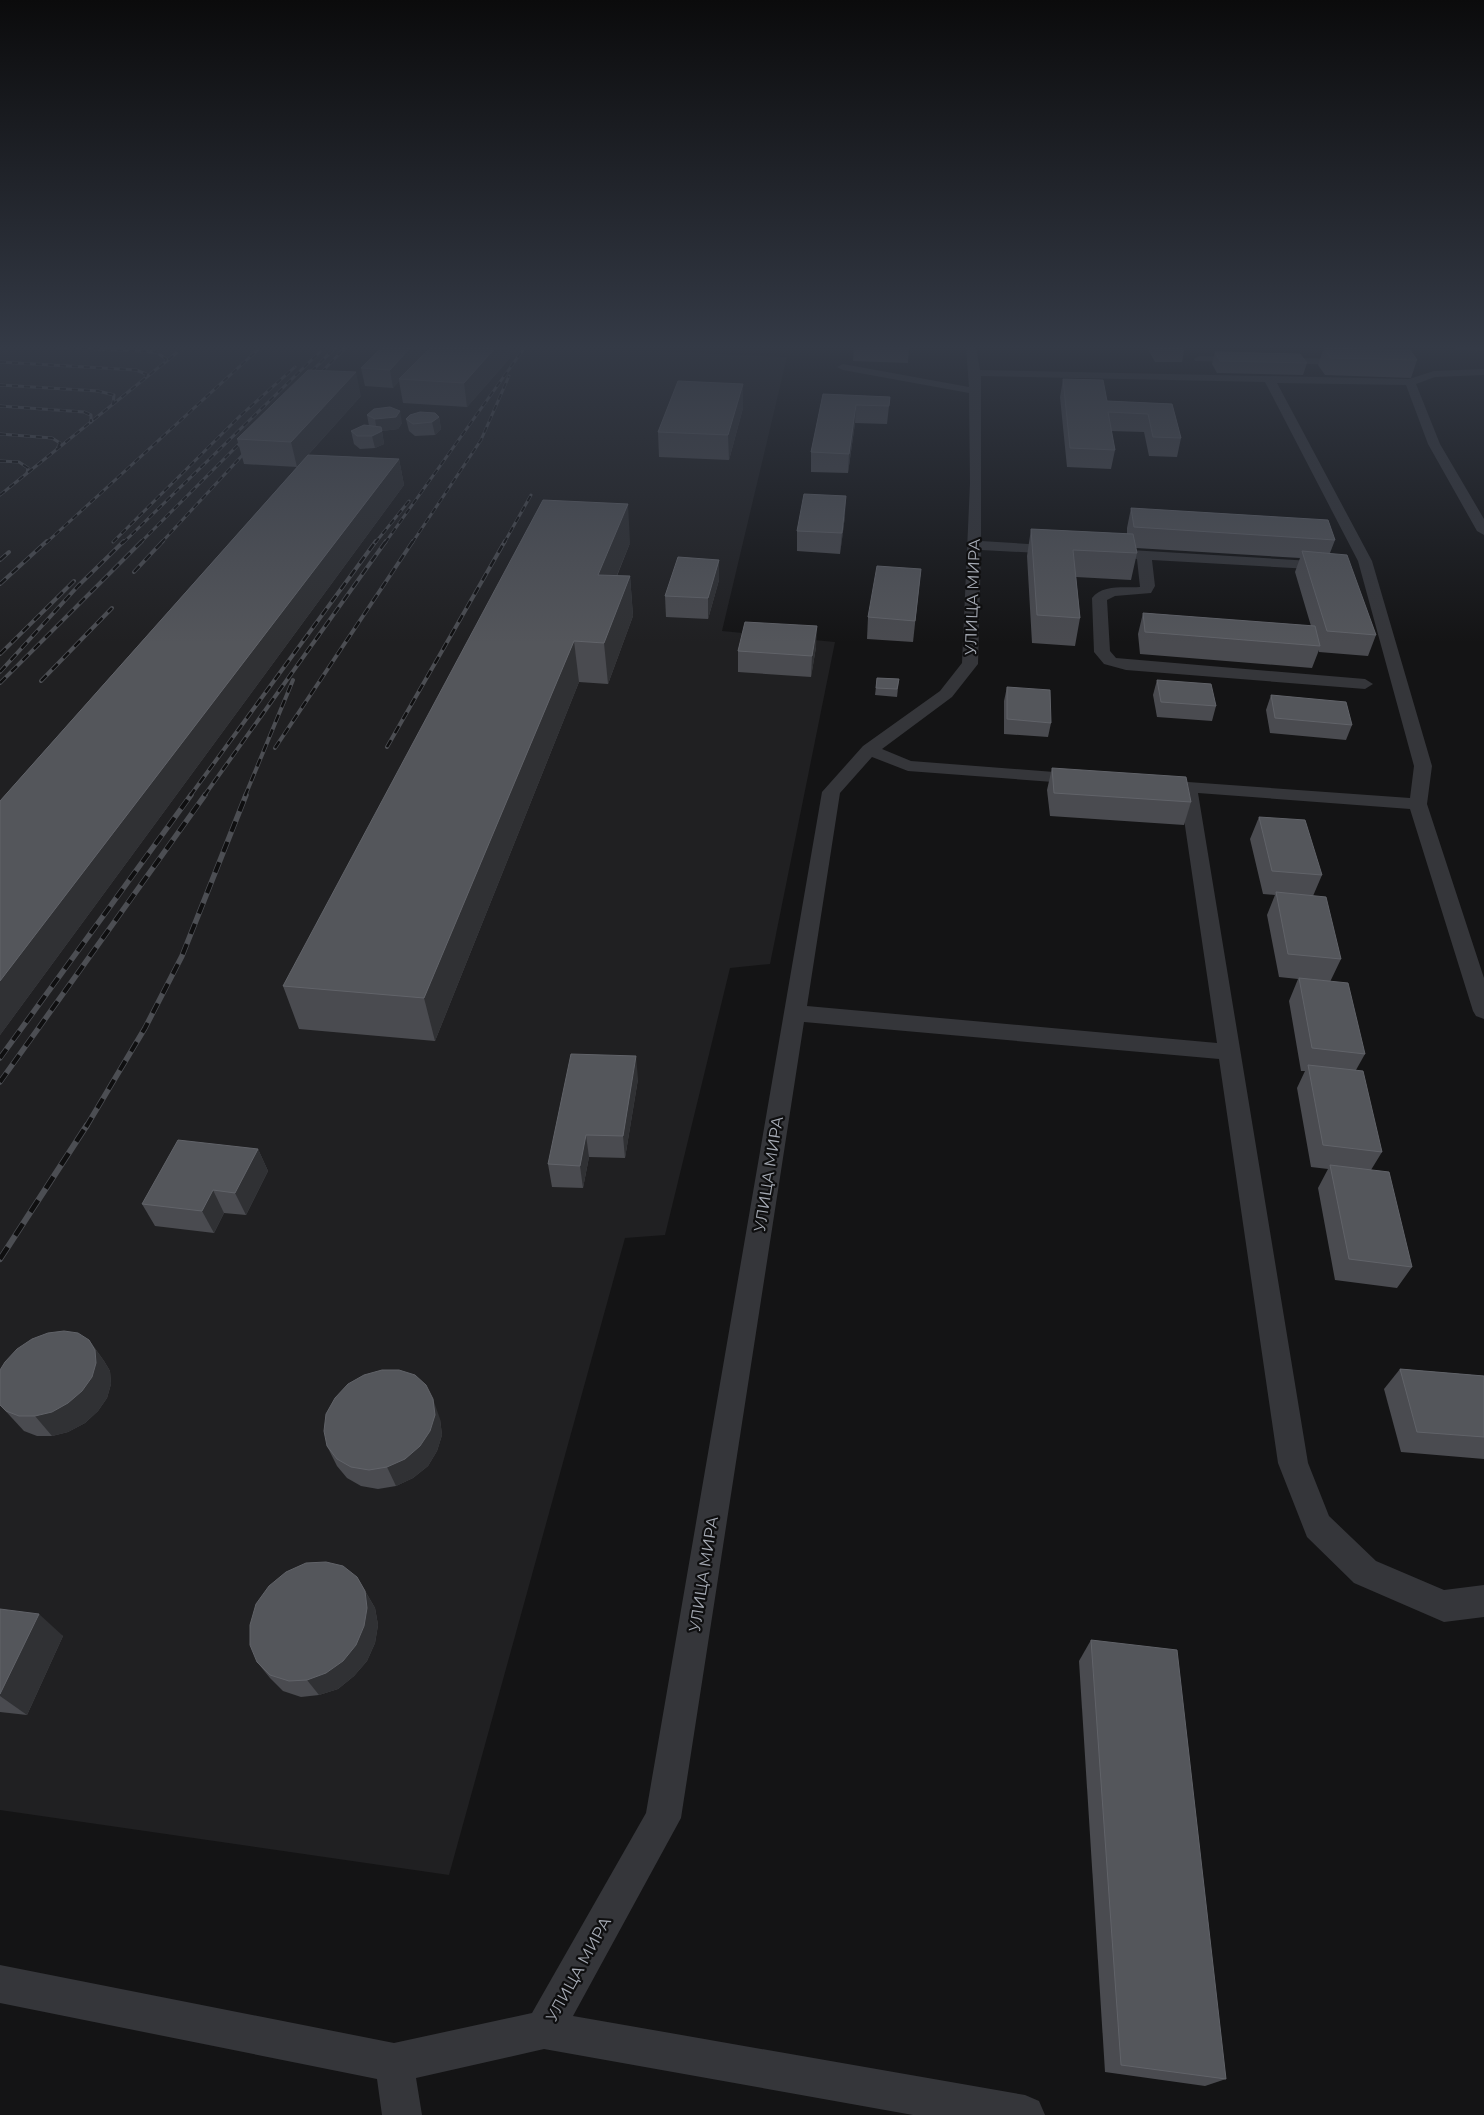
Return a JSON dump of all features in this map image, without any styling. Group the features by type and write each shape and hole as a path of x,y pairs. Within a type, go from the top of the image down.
{"street":[{"name":"УЛИЦА МИРА","path":"544,2030 662,1818 831,792 869,750 946,694 970,664 975,545 975,446"},
{"path":"1304,446 1365,561 1423,766 1418,804 1484,1011"},
{"path":"1435,446 1484,531"},
{"path":"975,545 1074,551"},
{"path":"1114,553 1336,567"},
{"path":"1144,555 1148,586 1146,590 1138,593 1103,594 1099,598 1102,652 1110,661 1126,666 1366,684"},
{"path":"869,750 908,766 1101,780"},
{"path":"1159,785 1418,804"},
{"path":"1188,787 1293,1463 1318,1526 1365,1572 1444,1606 1484,1600"},
{"path":"794,1013 1229,1052"},
{"path":"0,1984 394,2063 544,2030 1025,2115"},
{"path":"394,2063 402,2115"}],"shaded area":[{"path":"0,446 766,446 722,631 835,642 770,964 730,968 665,1235 625,1238 449,1875 0,1810"}],"building":[{"path":"812,446 850,446 849,454 811,452"},
{"path":"1070,446 1114,446 1115,450 1070,448"},
{"path":"308,455 399,459 0,981 0,801"},
{"path":"804,494 846,496 842,533 797,531"},
{"path":"543,500 628,504 598,575 630,576 604,643 574,641 424,998 283,986"},
{"path":"1131,508 1328,520 1335,540 1134,527"},
{"path":"1031,529 1133,534 1137,553 1073,550 1080,618 1037,615"},
{"path":"1302,551 1347,555 1376,635 1327,631"},
{"path":"678,557 719,560 708,598 665,596"},
{"path":"877,566 921,569 915,621 868,617"},
{"path":"1143,613 1315,626 1320,646 1145,632"},
{"path":"745,622 817,626 812,656 738,651"},
{"path":"877,678 899,679 897,689 876,688"},
{"path":"1157,680 1211,684 1216,706 1161,702"},
{"path":"1007,687 1050,690 1051,723 1007,719"},
{"path":"1271,695 1346,702 1352,725 1275,718"},
{"path":"1052,768 1186,777 1191,802 1054,793"},
{"path":"1259,817 1305,820 1322,875 1272,871"},
{"path":"1276,892 1326,897 1341,959 1288,954"},
{"path":"1299,978 1348,983 1365,1054 1312,1048"},
{"path":"571,1054 636,1056 623,1136 586,1135 580,1166 548,1164"},
{"path":"1308,1065 1363,1071 1382,1152 1323,1145"},
{"path":"178,1140 258,1149 235,1193 213,1190 202,1211 142,1204"},
{"path":"1330,1165 1389,1172 1412,1267 1349,1259"},
{"path":"64,1331 78,1333 89,1340 95,1350 96,1363 92,1377 82,1391 68,1403 52,1412 35,1416 19,1416 6,1411 0,1405 0,1370 5,1362 17,1349 32,1339 48,1333"},
{"path":"1400,1369 1484,1376 1484,1437 1417,1432"},
{"path":"382,1370 399,1370 415,1375 426,1385 433,1399 435,1415 430,1431 420,1446 405,1459 387,1467 369,1470 351,1467 337,1459 327,1446 324,1431 326,1414 335,1398 348,1384 364,1375"},
{"path":"326,1562 343,1566 357,1577 365,1591 367,1608 364,1626 356,1645 343,1661 326,1673 307,1680 289,1681 270,1675 257,1662 250,1645 250,1625 256,1604 269,1586 286,1572 306,1563"},
{"path":"0,1609 39,1614 0,1694"},
{"path":"1091,1640 1177,1650 1226,2079 1121,2065"}],"railway":[{"path":"0,495 61,446"},
{"path":"46,543 153,446"},
{"path":"113,542 210,446"},
{"path":"123,543 223,446"},
{"path":"0,683 237,446"},
{"path":"161,543 251,446"},
{"path":"385,543 454,446"},
{"path":"412,543 477,446"},
{"path":"0,461 19,462 28,468 27,473"},
{"path":"504,543 531,495"},
{"path":"375,543 409,501"},
{"path":"0,584 47,541"},
{"path":"0,672 78,586 124,541"},
{"path":"134,572 163,541"},
{"path":"190,796 376,541"},
{"path":"204,796 386,541"},
{"path":"275,748 413,541"},
{"path":"387,747 505,541"},
{"path":"0,560 9,552"},
{"path":"0,654 74,581"},
{"path":"41,681 112,608"},
{"path":"245,796 293,680"},
{"path":"0,1058 191,795"},
{"path":"0,1082 205,795"},
{"path":"86,1127 145,1028 182,956 246,795"},
{"path":"0,1259 87,1125"}]}
